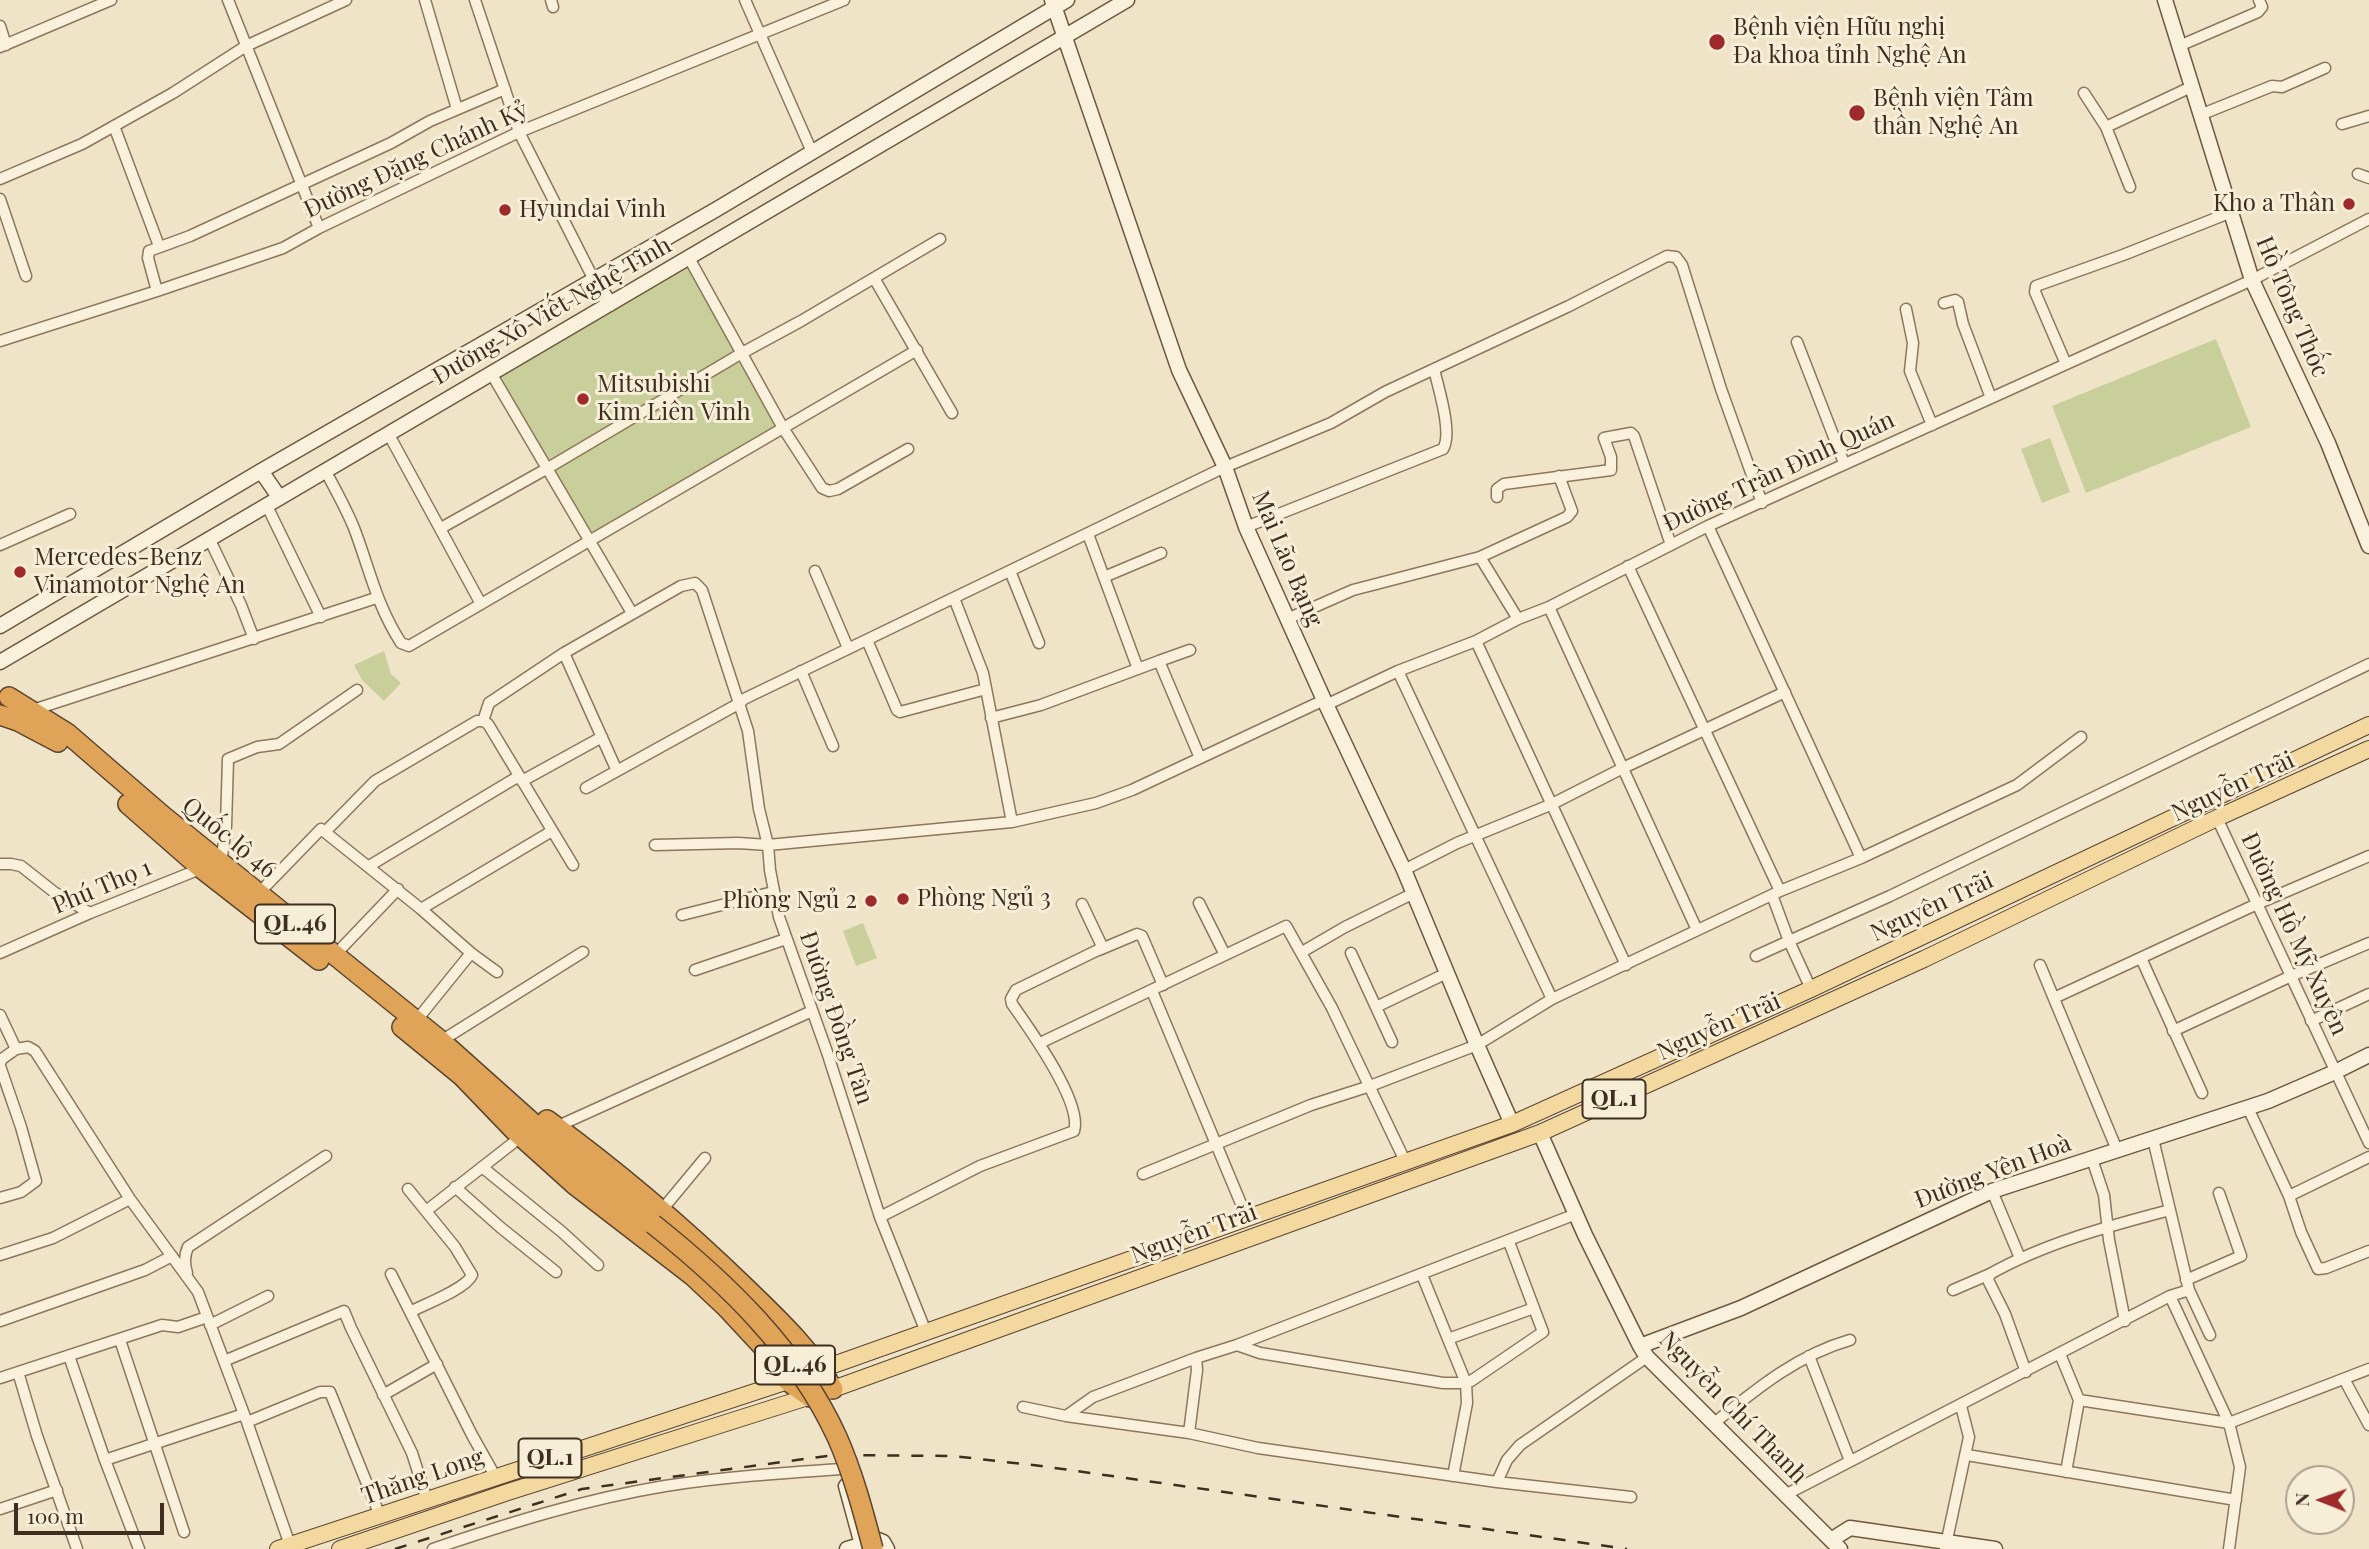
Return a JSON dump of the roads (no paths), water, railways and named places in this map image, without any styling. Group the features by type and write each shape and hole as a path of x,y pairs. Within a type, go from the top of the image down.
{"highway":[{"name":"Quốc lộ 46","path":"4,694 67,733 163,816 334,956 469,1074 573,1159 657,1218"},
{"name":"Quốc lộ 46","path":"4,694 201,868 413,1027 441,1041 469,1074"},
{"path":"0,716 28,726 58,742"},
{"path":"469,1074 556,1127 657,1218 709,1252 800,1340 833,1389"},
{"path":"469,1074 520,1135 575,1185 693,1276 766,1350 788,1381 810,1397"},
{"name":"QL.46","path":"657,1218 768,1330 817,1399 837,1437 851,1474 866,1548"}],"main road":[{"name":"Nguyên Trãi","path":"1512,1124 1811,989 2369,725"},
{"name":"Nguyễn Trãi","path":"833,1389 1540,1133 1924,959 2217,818 2369,749"},
{"name":"Nguyễn Trãi","path":"821,1368 1512,1124"},
{"path":"1512,1124 1540,1133"},
{"name":"Thăng Long","path":"284,1547 821,1368"},
{"name":"Thăng Long","path":"340,1549 520,1488 833,1389"},
{"path":"380,1516 386,1534"}],"street":[{"path":"0,26 3,46 111,0"},
{"path":"228,0 319,228"},
{"path":"0,178 82,144 173,93 246,46 346,0"},
{"path":"425,0 457,109"},
{"path":"475,0 519,132 594,280 610,304"},
{"path":"745,0 812,152"},
{"name":"Đường Đặng Chánh Kỷ","path":"0,341 283,248 519,132 844,0"},
{"name":"Đường Xô Viết Nghệ Tĩnh","path":"0,626 261,471 812,152 1053,4 1068,0"},
{"name":"Đường Xô Viết Nghệ Tĩnh","path":"0,662 1127,0"},
{"name":"Hồ Tông Thốc","path":"2165,0 2252,279 2328,443 2369,546"},
{"path":"2179,46 2258,12 2262,6 2259,0"},
{"name":"Mai Lão Bạng","path":"1053,4 1179,370 1225,467 1246,527 1287,619 1404,870 1512,1124"},
{"path":"2200,115 2272,86 2281,87 2325,68"},
{"path":"2106,127 2191,87"},
{"path":"157,291 148,254 159,246 190,236 391,143 457,109 505,89"},
{"path":"2084,93 2106,127 2130,187"},
{"path":"2342,124 2369,116"},
{"path":"114,126 159,246"},
{"path":"0,199 26,276"},
{"path":"2066,364 2035,292 2036,286 2230,213"},
{"name":"Đường Trần Đình Quán","path":"655,845 768,845 1012,822 1108,799 1549,607 1708,526 2252,279 2369,219"},
{"path":"441,528 940,239"},
{"path":"586,788 744,699 1225,467 1331,423 1385,392 1569,306 1662,257 1676,257 1682,264 1720,389 1762,503"},
{"path":"689,258 783,428 819,486 829,491 838,489 908,449"},
{"path":"874,278 951,413"},
{"path":"1944,303 1955,300 1958,302 1963,324 1991,398"},
{"path":"1906,309 1913,343 1910,371 1932,425"},
{"path":"1797,342 1844,463"},
{"path":"325,470 354,529 376,598 404,646 417,642 917,350"},
{"path":"1246,527 1443,449 1446,443 1443,410 1433,369"},
{"path":"483,721 489,702 632,613 491,373"},
{"path":"388,433 481,604"},
{"path":"1497,497 1497,489 1504,484 1611,470 1611,457 1604,438 1631,433 1671,545"},
{"path":"261,471 320,617"},
{"path":"1287,619 1353,590 1480,557 1567,517 1572,511 1559,477"},
{"path":"0,545 70,514"},
{"path":"1708,526 1861,858"},
{"path":"1088,534 1138,668"},
{"path":"209,538 254,639"},
{"path":"1104,577 1161,553"},
{"path":"1480,557 1518,620"},
{"path":"1628,566 1705,729 1776,893 1789,941 1811,989"},
{"path":"815,571 848,648"},
{"path":"1010,571 1039,643"},
{"name":"Đường Đồng Tân","path":"632,613 689,584 698,585 702,590 751,744 759,809 768,845 774,892 786,939 880,1217 926,1332"},
{"path":"33,710 376,598"},
{"path":"954,598 977,654 1012,822"},
{"path":"1549,607 1697,930"},
{"path":"867,640 900,712 986,690"},
{"path":"1475,641 1626,965"},
{"path":"991,719 1041,705 1190,650"},
{"path":"564,653 617,771"},
{"path":"1159,661 1199,758"},
{"path":"1756,956 1890,896 2369,664"},
{"path":"801,671 834,746"},
{"path":"1398,671 1552,999"},
{"path":"222,864 228,760 257,747 279,744 357,690"},
{"path":"1404,870 1457,843 1550,805 1785,692"},
{"path":"326,831 375,780 483,721 488,724 573,865"},
{"path":"369,866 520,779 602,737"},
{"path":"1143,1174 1311,1105 1370,1086 1477,1045 1552,999 1776,893 1861,858 2023,782 2081,737"},
{"name":"Đường Hồ Mỹ Xuyên","path":"2217,818 2369,1143"},
{"path":"258,894 319,830 326,831 497,972"},
{"path":"421,909 552,831"},
{"path":"2054,998 2257,904 2369,856"},
{"path":"0,864 21,866 54,892 90,914"},
{"name":"Phú Thọ 1","path":"0,953 201,868 222,864"},
{"path":"334,956 398,889"},
{"path":"682,915 774,892"},
{"path":"1302,952 1345,927 1414,894"},
{"path":"1199,903 1225,955"},
{"path":"1082,904 1101,944 1099,950"},
{"path":"1040,1043 1283,926 1288,928 1302,952 1405,1161"},
{"path":"880,1217 981,1166 1074,1131 1076,1124 1069,1102 1040,1043 1012,1004 1012,994 1137,934 1142,936 1163,985"},
{"path":"695,970 786,939"},
{"path":"2174,1031 2369,943"},
{"path":"441,1041 583,952"},
{"path":"413,1027 471,953"},
{"path":"1351,953 1392,1042"},
{"path":"2141,958 2202,1093"},
{"path":"2040,965 2117,1150"},
{"path":"1376,1007 1447,973"},
{"path":"1152,991 1247,1218"},
{"path":"2311,1021 2369,994"},
{"path":"556,1127 812,1011"},
{"path":"1,1018 16,1049"},
{"path":"0,1198 21,1192 36,1181 0,1065 2,1059 16,1049 28,1047 35,1051 130,1199 198,1292 246,1418 284,1547"},
{"name":"Đường Yên Hoà","path":"1643,1352 1992,1191 2248,1108 2369,1055"},
{"path":"2248,1108 2289,1196 2301,1232 2318,1269 2369,1251"},
{"name":"Nguyễn Chí Thanh","path":"1540,1133 1643,1352 1835,1545"},
{"path":"426,1210 520,1135"},
{"path":"2153,1139 2188,1285 2210,1335"},
{"path":"189,1279 184,1266 188,1247 326,1156"},
{"path":"2289,1196 2369,1157"},
{"path":"657,1218 705,1158"},
{"path":"2092,1159 2104,1195 2125,1321"},
{"path":"482,1167 598,1265"},
{"path":"455,1187 556,1272"},
{"path":"408,1189 455,1247 472,1275 469,1281 451,1292 410,1312"},
{"path":"1992,1191 2020,1258"},
{"path":"1785,1495 2125,1321 2241,1256 2219,1193"},
{"path":"0,1255 53,1238 130,1199"},
{"path":"1953,1290 2020,1258 2108,1226 2170,1210"},
{"path":"1066,1416 1093,1397 1422,1275 1576,1214"},
{"path":"1237,1345 1260,1353 1443,1383 1466,1383 1541,1335 1543,1328 1509,1242"},
{"path":"0,1321 132,1274 172,1256"},
{"path":"391,1274 495,1476"},
{"path":"1990,1274 1989,1280 2005,1314 2026,1372"},
{"path":"1422,1275 1466,1383 1467,1403 1453,1476"},
{"path":"0,1378 162,1325 178,1327 209,1321 268,1296"},
{"path":"2171,1296 2229,1423 2240,1468 2229,1549"},
{"path":"1448,1339 1534,1308"},
{"path":"224,1361 343,1310 412,1452 427,1500"},
{"path":"120,1340 184,1532"},
{"path":"1713,1424 1763,1383 1824,1348 1850,1340"},
{"path":"1497,1482 1507,1460 1520,1445 1643,1352"},
{"path":"2060,1354 2079,1400 2066,1472"},
{"path":"69,1356 139,1549"},
{"path":"1809,1356 1850,1461"},
{"path":"1189,1433 1197,1370 1196,1358"},
{"path":"383,1395 437,1364"},
{"path":"2079,1400 2229,1423 2369,1369"},
{"path":"18,1372 33,1424 77,1549"},
{"path":"2344,1379 2369,1425"},
{"path":"105,1460 246,1418 320,1392 330,1392 380,1516"},
{"path":"1946,1546 1969,1437 1961,1406"},
{"path":"1023,1407 1066,1416 1189,1433 1258,1448 1497,1482 1631,1497"},
{"path":"1967,1455 2236,1500"},
{"path":"441,1548 563,1508 642,1490 739,1476 841,1469 866,1548"},
{"path":"0,1509 57,1490"},
{"path":"1835,1545 1850,1528 1946,1546 1995,1549"},
{"path":"848,1549 866,1548 881,1541 887,1549"}],"railway":[{"path":"395,1549 582,1489 834,1455 953,1456 1041,1466 1627,1549"}],"place":[{"name":"Bệnh viện Hữu nghị Đa khoa tỉnh Nghệ An","path":"1717,42"},
{"name":"Bệnh viện Tâm thần Nghệ An","path":"1857,113"},
{"name":"Kho a Thân","path":"2349,204"},
{"name":"Hyundai Vinh","path":"505,210"},
{"name":"Mitsubishi Kim Liên Vinh","path":"583,399"},
{"name":"Mercedes-Benz Vinamotor Nghệ An","path":"20,572"},
{"name":"Phòng Ngủ 3","path":"903,899"},
{"name":"Phòng Ngủ 2","path":"871,901"}]}
